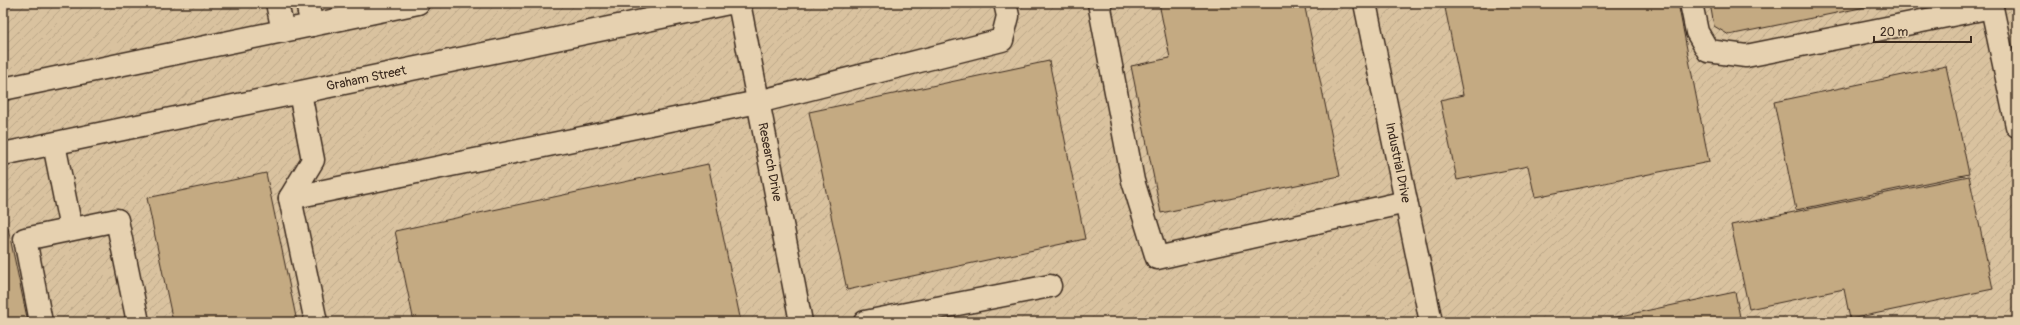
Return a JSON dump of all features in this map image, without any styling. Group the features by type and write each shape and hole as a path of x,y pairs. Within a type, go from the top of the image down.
{"street":[{"path":"277,3 283,31"},
{"path":"307,3 312,25"},
{"path":"3,89 418,3"},
{"name":"Graham Street","path":"3,154 730,3"},
{"name":"Research Drive","path":"739,3 801,322"},
{"path":"290,198 758,102 1002,40 1008,16 1005,3"},
{"path":"1099,3 1133,181 1157,258 1406,202"},
{"name":"Industrial Drive","path":"1365,3 1431,322"},
{"path":"1691,3 1697,32 1708,51 1746,56 1991,5 2017,126"},
{"path":"300,93 313,160 290,198 316,322"},
{"path":"54,144 72,230"},
{"path":"41,322 25,239 117,220 138,322"},
{"path":"865,322 1050,286"}],"shaded area":[{"path":"3,3 2017,3 2017,322 3,322"}],"building":[{"path":"1159,3 1304,3 1340,176 1161,213 1131,66 1170,58"},
{"path":"1444,3 1678,3 1709,162 1535,197 1528,166 1457,180 1440,100 1463,95"},
{"path":"1710,3 1885,3 1729,35 1714,26"},
{"path":"1049,61 1085,239 847,290 809,112"},
{"path":"1946,66 1969,174 1796,210 1774,102"},
{"path":"708,164 741,322 414,322 395,231"},
{"path":"266,173 297,322 173,322 147,198"},
{"path":"1969,176 1993,289 1850,319 1844,289 1749,309 1731,225"},
{"path":"8,228 28,322 3,322 3,230"},
{"path":"1735,292 1741,322 1593,322"}]}
